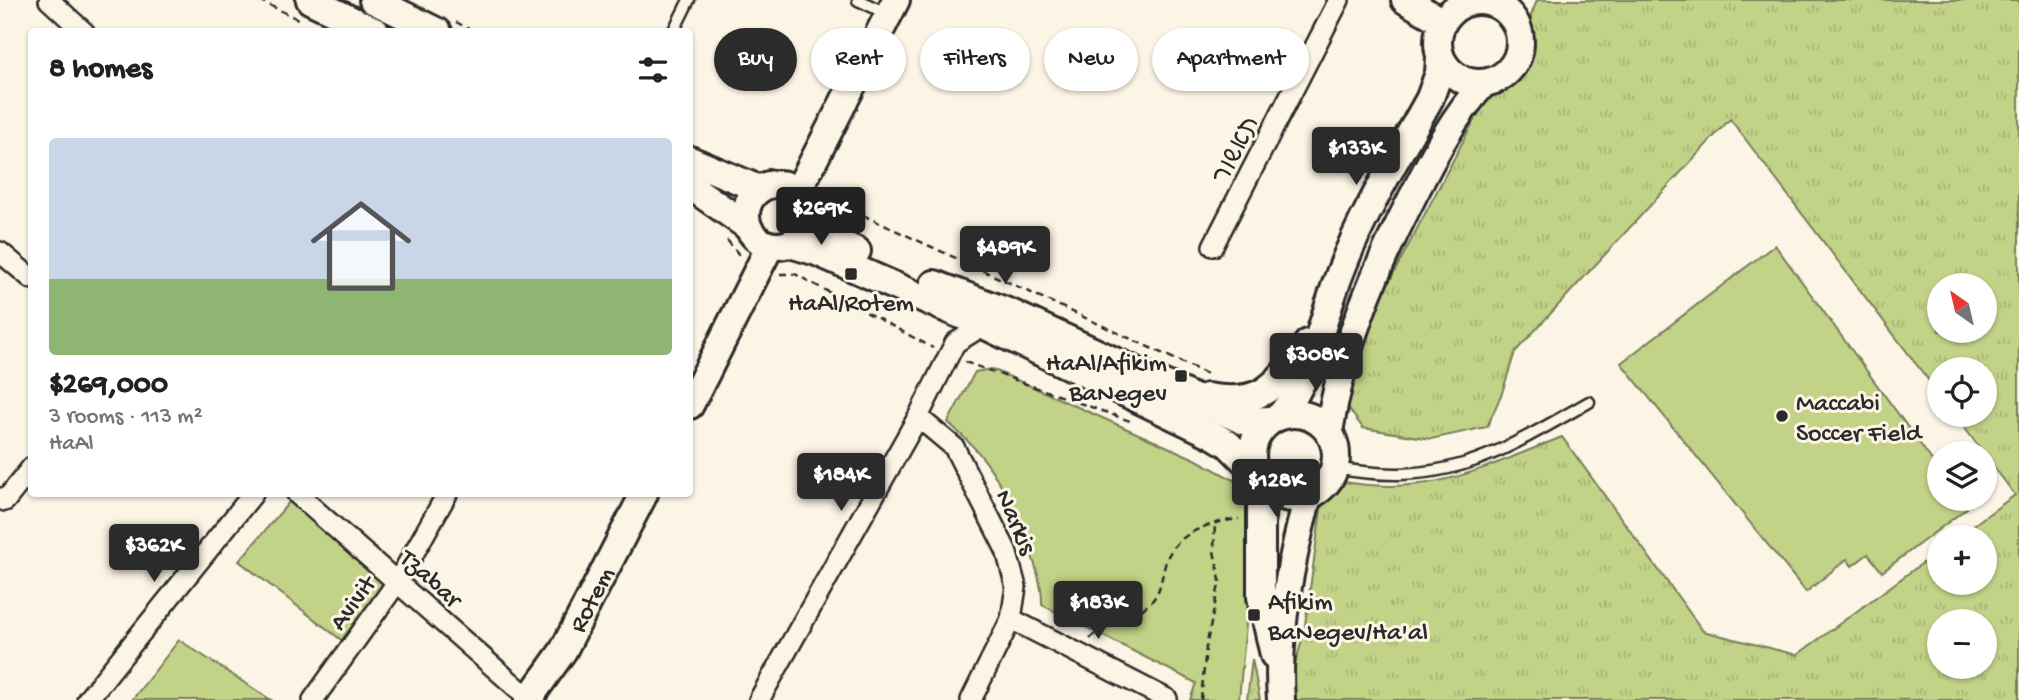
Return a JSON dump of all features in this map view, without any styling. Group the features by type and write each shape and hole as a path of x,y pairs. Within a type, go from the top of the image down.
{"street":[{"path":"49,0 80,28"},
{"path":"373,0 430,28"},
{"name":"תאשור","path":"1213,246 1339,0"},
{"path":"1405,0 1443,22"},
{"path":"1519,29 1529,0"},
{"path":"693,188 747,226 760,242 780,245 984,324 1213,435 1228,444 1257,476 1282,497 1308,496 1320,490 1335,468 1337,456 1329,432 1339,374 1378,264 1446,132 1484,83 1506,73 1514,64 1521,41 1519,29 1505,9 1495,3 1476,1 1455,8 1443,22 1438,43 1439,73 1430,98 1343,265 1294,398 1254,442 1257,476 1263,518 1261,597 1279,674 1281,700"},
{"path":"693,400 780,245 805,229 808,209 802,182 892,7"},
{"path":"305,10 363,28"},
{"path":"1440,57 1458,77 1484,83"},
{"path":"693,161 779,183 802,182"},
{"path":"747,226 747,206 762,178"},
{"path":"808,219 827,237 891,268 1013,314 1244,421 1308,415 1329,432"},
{"path":"0,252 28,276"},
{"path":"949,309 955,344"},
{"path":"760,700 918,417 955,344 984,324"},
{"path":"1178,392 1237,401 1264,392 1276,383 1319,329"},
{"name":"Narkis","path":"918,417 954,447 1006,550 1016,587 1011,619 971,700"},
{"path":"2,502 28,472"},
{"path":"1279,674 1289,584 1308,496"},
{"path":"87,700 251,497"},
{"name":"Tzabar","path":"300,497 529,700"},
{"name":"Avivit","path":"313,700 398,581 445,497"},
{"name":"Rotem","path":"529,700 562,651 642,497"},
{"path":"1011,619 1078,654 1141,694 1167,699"}],"lane":[{"path":"675,28 689,0"},
{"path":"858,0 892,7"},
{"path":"1335,468 1376,476 1417,475 1445,470 1516,443 1590,402"}],"path":[{"path":"259,0 305,10"},
{"path":"762,178 802,182 830,200 1208,374"},
{"path":"1078,654 1100,626 1128,618 1154,599 1168,553 1182,539 1215,522 1263,518"},
{"path":"1201,700 1206,647 1220,580 1214,551 1215,522"}],"green space":[{"path":"1537,0 2019,0 2019,700 1296,700 1293,672 1304,632 1322,502 1339,481 1401,486 1428,483 1479,469 1562,437 1703,631 1797,655 1927,560 1927,595 1997,595 1997,525 1974,525 1993,511 1997,511 1997,508 2015,495 1997,471 1997,441 1974,441 1964,427 1997,427 1997,357 1927,357 1927,378 1730,119 1515,352 1502,393 1487,427 1431,439 1363,428 1345,404 1364,330 1482,105 1525,62 1531,47 1531,16"},
{"name":"Maccabi Soccer Field","path":"1775,245 1927,454 1927,511 1963,511 1944,525 1927,525 1927,538 1882,572 1868,554 1852,566 1847,559 1806,592 1621,363"},
{"path":"992,369 1195,459 1241,484 1257,505 1239,700 1190,700 1196,683 1042,605 1037,571 1012,507 978,452 948,422 975,372"},
{"path":"290,501 385,585 344,642 239,561"},
{"path":"179,640 271,700 132,700"},
{"path":"1252,659 1260,700 1247,700"}],"place":[{"name":"HaAl/Rotem","path":"851,274"},
{"name":"HaAl/Afikim BaNegev","path":"1181,376"},
{"name":"Maccabi Soccer Field","path":"1782,416"},
{"name":"Afikim BaNegev/Ha'al","path":"1254,615"}]}
